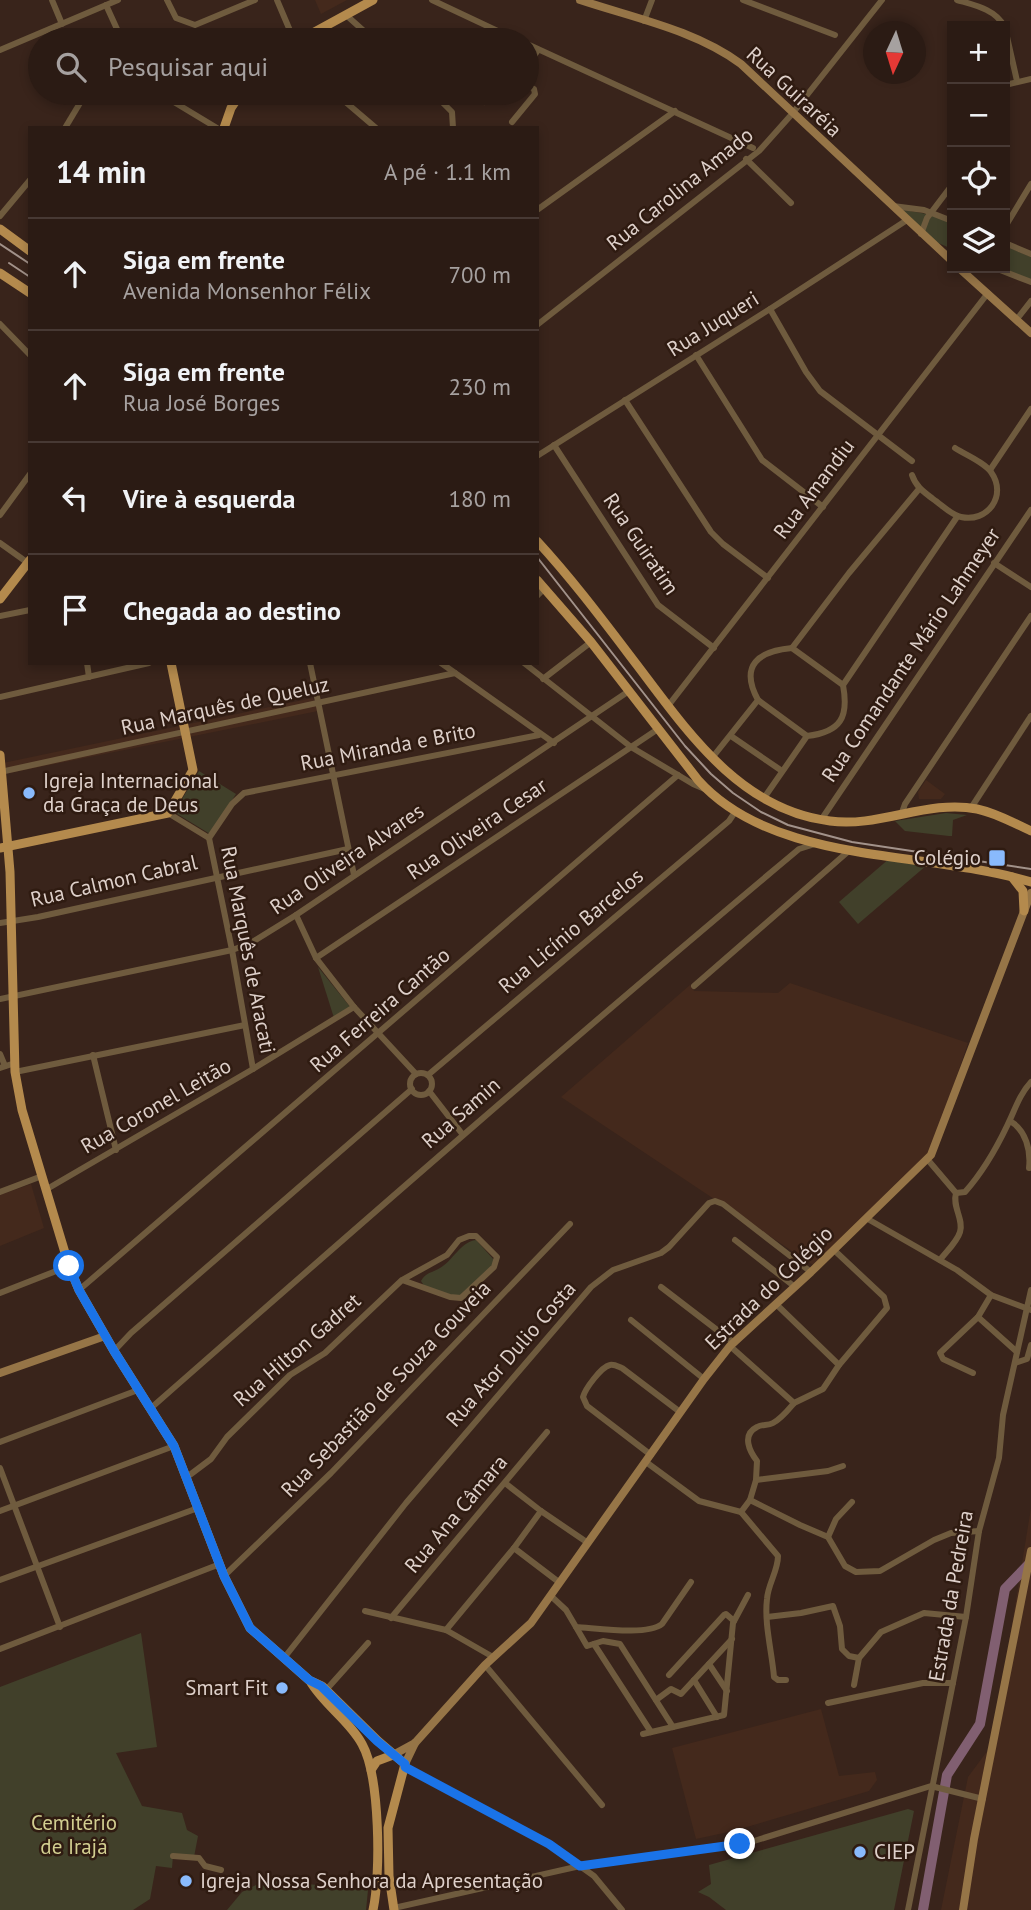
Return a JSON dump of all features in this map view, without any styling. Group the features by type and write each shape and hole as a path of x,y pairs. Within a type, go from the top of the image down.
{"main road":[{"path":"321,28 373,0"},
{"name":"Rua Guiraréia","path":"580,0 683,34 727,54 741,64 947,257"},
{"path":"224,126 235,105"},
{"path":"0,229 28,250"},
{"path":"0,273 28,292"},
{"path":"965,273 1031,333"},
{"path":"539,543 578,588 668,706 712,758 734,778 764,798 793,812 821,820 852,822 949,807 971,808 993,814 1031,831"},
{"path":"0,599 28,563"},
{"path":"539,582 591,642 707,790 735,812 758,824 817,843 975,868 1031,882"},
{"path":"171,665 193,770 168,813 10,847 15,1067 22,1110 69,1266 79,1290 174,1446 224,1576 250,1628 309,1680 326,1690 405,1765 388,1828 389,1876 394,1909"},
{"path":"0,755 7,830 4,847 9,863"},
{"path":"7,830 27,843"},
{"path":"4,847 27,843"},
{"path":"1010,876 1021,888 1028,912"},
{"name":"Estrada do Colégio","path":"393,1755 415,1742 485,1665 531,1623 680,1412 732,1345 928,1160 935,1148 1018,931 1028,912 1031,893"},
{"path":"0,1373 105,1336"},
{"path":"963,1910 1030,1554"},
{"path":"309,1680 358,1737 367,1755 371,1770 378,1868 373,1910"},
{"path":"328,1705 331,1702 345,1709"},
{"name":"Estrada do Colégio","path":"405,1765 415,1742"},
{"path":"371,1770 377,1761 393,1755"}],"street":[{"path":"52,0 62,24"},
{"path":"52,28 118,0"},
{"path":"167,0 176,18 195,25 255,0"},
{"path":"277,0 291,28"},
{"path":"432,0 492,28"},
{"path":"644,21 652,0"},
{"path":"743,0 835,35"},
{"name":"Rua Carolina Amado","path":"539,323 759,150 792,114 882,0"},
{"path":"957,0 991,12 1001,21"},
{"path":"106,5 115,28"},
{"path":"346,15 361,28"},
{"path":"0,50 28,38"},
{"path":"539,50 753,148"},
{"path":"1010,51 1017,80"},
{"path":"1007,84 1031,79"},
{"path":"66,126 79,105"},
{"path":"182,105 222,126"},
{"path":"349,105 374,126"},
{"path":"445,105 452,112 453,126"},
{"path":"512,122 526,105"},
{"path":"539,209 674,111"},
{"path":"746,159 791,203"},
{"path":"0,216 28,182"},
{"path":"1010,219 1031,184"},
{"path":"921,234 927,218 947,192"},
{"path":"890,205 933,212 947,218"},
{"name":"Rua Juqueri","path":"539,455 907,220"},
{"path":"1010,245 1031,254"},
{"path":"1008,273 1031,282"},
{"name":"Rua Amandiu","path":"668,706 988,293"},
{"path":"1017,319 1031,301"},
{"path":"770,309 820,391 912,461"},
{"path":"0,324 28,353"},
{"path":"696,355 762,460 823,507"},
{"path":"625,400 711,532 768,578"},
{"path":"990,470 1031,409"},
{"name":"Rua Guiratim","path":"554,445 658,605 713,649"},
{"path":"912,475 919,489 957,517 971,519 990,510 997,489 990,470 955,448"},
{"path":"0,515 28,477"},
{"path":"919,489 849,573 792,648 764,654 756,661 750,677 751,688 758,700 807,736 822,734 837,726 846,707 843,685 957,517"},
{"name":"Rua Comandante Mário Lahmeyer","path":"821,820 1031,510"},
{"path":"0,543 28,561"},
{"path":"994,563 1031,587"},
{"path":"539,594 545,588"},
{"path":"0,616 28,610"},
{"path":"901,815 905,804 1031,616"},
{"path":"543,679 591,642"},
{"path":"792,648 843,685"},
{"path":"87,665 89,677"},
{"path":"0,697 140,665"},
{"path":"310,665 354,875"},
{"path":"444,665 539,735 554,743"},
{"path":"526,665 631,747 707,790"},
{"name":"Rua Marquês de Queluz","path":"1,772 454,673"},
{"name":"Rua Oliveira Alvares","path":"0,999 232,950 249,944 629,691"},
{"path":"712,758 758,700"},
{"path":"971,808 1031,716"},
{"name":"Rua Oliveira Cesar","path":"316,958 658,729"},
{"name":"Rua Miranda e Brito","path":"209,838 232,803 244,793 539,735"},
{"path":"731,736 782,771"},
{"path":"764,798 807,736"},
{"name":"Rua Ferreira Cantão","path":"79,1290 678,775"},
{"name":"Rua Licínio Barcelos","path":"428,1075 729,821 735,812"},
{"path":"168,813 209,838"},
{"name":"Rua Marquês de Aracati","path":"209,838 253,1069"},
{"path":"796,838 799,849"},
{"name":"Rua Samin","path":"151,1408 463,1135 799,849 817,843"},
{"name":"Rua Calmon Cabral","path":"0,923 348,849"},
{"path":"694,986 851,849"},
{"path":"296,915 316,958 378,1035 416,1074"},
{"name":"Rua Coronel Leitão","path":"47,1189 354,1007"},
{"path":"0,1054 2,1067 15,1067 93,1055 246,1025"},
{"path":"93,1055 116,1150"},
{"path":"416,1074 428,1075 432,1081 429,1091 420,1094 412,1089 410,1083 416,1074"},
{"path":"956,1193 965,1192 986,1164 1010,1121 1016,1103 1031,1082"},
{"path":"114,1351 131,1332 412,1089"},
{"path":"429,1091 463,1135"},
{"path":"1010,1121 1020,1129 1024,1138 1030,1157 1029,1168"},
{"path":"928,1160 956,1193 954,1205 961,1231 940,1260"},
{"path":"0,1192 42,1176"},
{"name":"Rua Ator Dulio Costa","path":"284,1658 406,1503 605,1274 661,1253 715,1200 811,1272"},
{"path":"866,1218 940,1260 991,1295 1029,1309"},
{"name":"Rua Sebastião de Souza Gouveia","path":"224,1576 331,1473 570,1224"},
{"name":"Rua Hilton Gadret","path":"187,1477 211,1459 228,1437 290,1375 325,1353 402,1280 447,1255 459,1240 469,1236 477,1236 497,1257 494,1267 461,1298 450,1297 402,1280"},
{"path":"735,1240 795,1287"},
{"path":"741,1512 750,1500 757,1480 757,1461 747,1445 752,1431 759,1426 773,1423 794,1403 818,1393 887,1308 884,1297 834,1250"},
{"path":"0,1293 69,1266"},
{"path":"661,1287 732,1345 794,1403"},
{"name":"Estrada da Pedreira","path":"908,1910 966,1617 979,1531 999,1458 1003,1415 1029,1309 1031,1290"},
{"path":"973,1373 939,1355 978,1317 991,1295"},
{"path":"776,1304 839,1365"},
{"path":"978,1317 1017,1352"},
{"path":"631,1320 704,1379"},
{"path":"1015,1363 1027,1359 1031,1345"},
{"path":"680,1412 622,1367 615,1365 604,1368 586,1388 583,1398 587,1406 699,1501 741,1512 778,1556 767,1595 767,1617 774,1677 786,1680"},
{"path":"0,1442 138,1390"},
{"name":"Rua Ana Câmara","path":"391,1618 547,1432"},
{"path":"0,1511 174,1446"},
{"path":"757,1480 828,1471 844,1466"},
{"path":"0,1468 60,1627"},
{"path":"505,1483 588,1543"},
{"path":"750,1500 828,1537 845,1566 856,1572 880,1572 934,1540 951,1533 979,1531"},
{"path":"828,1537 836,1519 852,1502"},
{"path":"0,1580 198,1508"},
{"path":"446,1630 541,1511"},
{"path":"514,1548 561,1583"},
{"path":"0,1649 220,1564"},
{"path":"576,1627 645,1630 657,1628 691,1582"},
{"path":"643,1734 717,1717 726,1712 734,1621 748,1595"},
{"path":"551,1596 566,1610 587,1646 603,1641 618,1643 673,1727"},
{"path":"767,1617 833,1606 840,1626 842,1649 849,1656 859,1658"},
{"path":"365,1611 446,1630 493,1657"},
{"path":"853,1685 859,1658 877,1636 920,1614 966,1617"},
{"path":"669,1675 724,1615 734,1621"},
{"path":"656,1700 671,1689 681,1694 732,1639"},
{"path":"326,1690 368,1643"},
{"path":"594,1644 651,1732"},
{"path":"709,1664 727,1691"},
{"path":"485,1665 602,1805"},
{"path":"694,1680 717,1717"},
{"path":"828,1703 923,1683 953,1683"},
{"path":"405,1765 549,1844 601,1884 622,1910"},
{"path":"394,1909 580,1866 747,1843 931,1786 983,1799"},
{"path":"173,1856 199,1858 205,1866 221,1870"}],"shaded area":[{"path":"315,0 347,0 321,14"},
{"path":"313,698 318,711 5,774 3,763"},
{"path":"926,780 945,794 941,799 919,799 918,792"},
{"path":"790,983 968,1043 931,1153 813,1265 561,1097 690,985 694,991 778,993"},
{"path":"31,1184 44,1228 0,1246 0,1195"},
{"path":"1031,1508 1031,1910 941,1910 968,1777 988,1750 1006,1661"},
{"path":"821,1709 839,1776 875,1772 877,1780 869,1791 733,1831 696,1839 672,1748"}],"green space":[{"path":"894,208 932,215 947,221 947,247 929,239"},
{"path":"1010,248 1031,257 1031,280 1010,272"},
{"path":"199,771 236,794 210,834 174,812"},
{"path":"946,813 967,815 953,820 952,836 905,831 895,821"},
{"path":"890,858 927,865 858,924 839,902"},
{"path":"318,967 351,1008 334,1018"},
{"path":"476,1240 495,1261 493,1266 458,1297 425,1287 421,1281 425,1276 445,1265 465,1244"},
{"name":"Cemitério de Irajá","path":"141,1633 157,1747 116,1753 142,1806 182,1813 187,1830 198,1836 194,1857 173,1856 172,1868 156,1866 150,1899 133,1910 0,1910 0,1687"},
{"path":"908,1809 914,1811 894,1910 726,1910 698,1892 711,1884 709,1865"},
{"path":"266,1880 368,1890 366,1910 227,1910 242,1892"}],"waterway":[{"path":"923,1910 947,1775 980,1724 1005,1589 1031,1562"}],"railway":[{"path":"0,244 28,263"},
{"path":"9,263 28,276"},
{"path":"539,560 685,746 711,774 761,812 788,825 852,842 1031,869"}],"place":[{"name":"Igreja Internacional da Graça de Deus","path":"29,793"},
{"name":"Colégio","path":"997,858"},
{"name":"Smart Fit","path":"282,1688"},
{"name":"CIEP","path":"860,1852"},
{"name":"Igreja Nossa Senhora da Apresentação","path":"186,1881"}],"route":[{"path":"69,1266 79,1290 114,1351 174,1446 224,1576 250,1628 309,1680 321,1686 377,1741 401,1760 405,1767 549,1844 580,1866 740,1844"}]}
